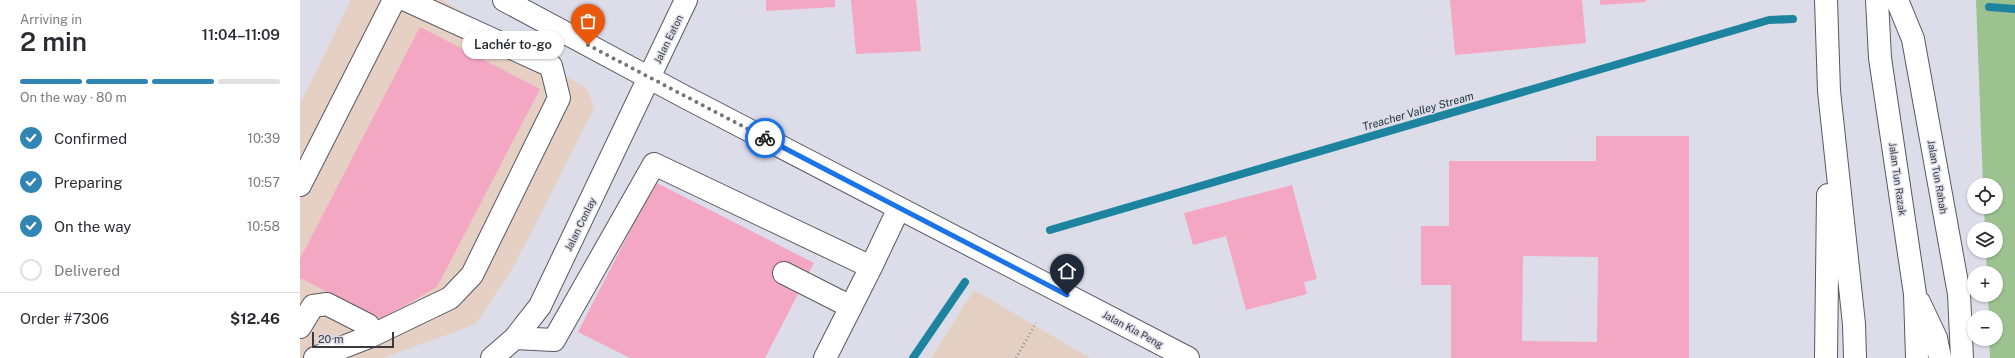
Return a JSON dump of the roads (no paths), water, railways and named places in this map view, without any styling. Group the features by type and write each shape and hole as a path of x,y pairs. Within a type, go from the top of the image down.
{"main road":[{"path":"300,185 394,0"},
{"path":"315,358 369,337 450,298 472,275 559,98 551,66 406,0"},
{"name":"Jalan Kia Peng","path":"504,0 1188,358"},
{"name":"Jalan Eaton","path":"649,77 686,0"},
{"path":"1826,0 1829,91 1826,358"},
{"name":"Jalan Tun Razak","path":"1877,0 1880,58 1915,294 1917,358"},
{"name":"Jalan Tun Rahah","path":"1897,0 1913,40 1959,294 1962,358"},
{"name":"Jalan Conlay","path":"492,358 515,338 540,306 649,77"},
{"path":"1829,91 1854,324 1856,358"},
{"path":"515,338 554,340 654,164 871,267"},
{"path":"825,358 899,208"},
{"path":"784,273 851,307"},
{"path":"1915,294 1936,338 1940,358"},
{"path":"300,328 313,306 327,304 368,325 369,337"}],"waterway":[{"name":"Treacher Valley Stream","path":"1989,7 2015,9"},
{"name":"Treacher Valley Stream","path":"1050,230 1769,20 1793,19"},
{"name":"Treacher Valley Stream","path":"913,358 965,282"}],"place":[{"name":"Lachér to-go","path":"588,45"}]}
